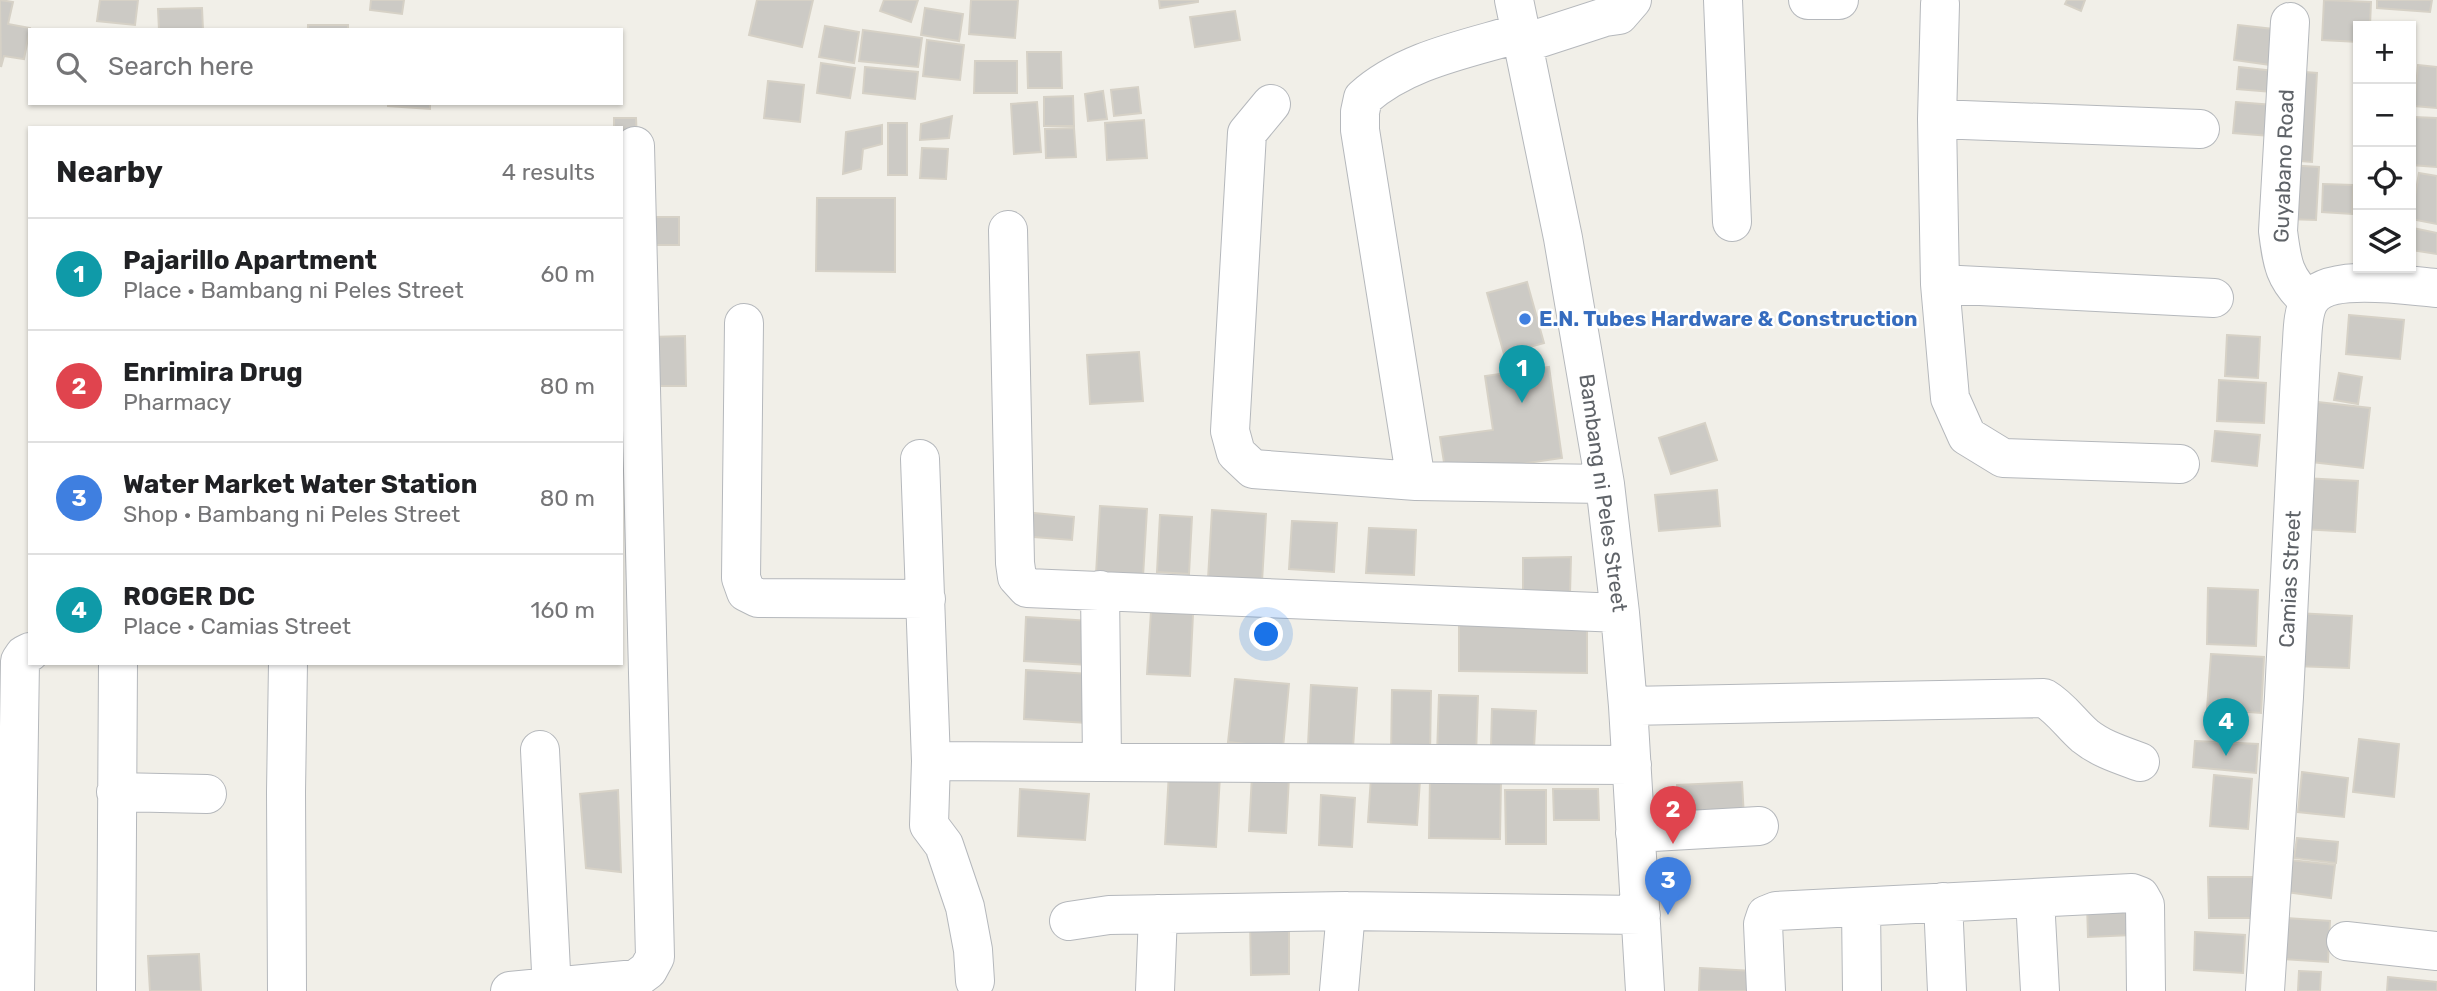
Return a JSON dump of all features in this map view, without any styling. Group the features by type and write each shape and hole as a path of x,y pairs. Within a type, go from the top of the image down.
{"street":[{"path":"1416,481 1360,130 1363,98 1388,79 1519,26 1574,13 1619,15 1632,0"},
{"path":"1723,0 1732,222"},
{"path":"1808,0 1839,0"},
{"path":"1936,1 1940,284 1950,398 1967,436 2003,458 2180,464"},
{"name":"Guyabano Road","path":"2290,22 2278,231 2282,260 2293,287 2309,301"},
{"name":"Bambang ni Peles Street","path":"1519,26 1563,238 1605,484 1628,706 1645,991"},
{"path":"1271,104 1247,133 1230,431 1236,453 1253,470 1416,481 1605,484"},
{"path":"1937,120 2200,129"},
{"path":"510,991 636,979 648,970 655,957 635,146"},
{"path":"1008,230 1014,549 1017,578 1027,588 1620,613"},
{"path":"2309,301 2321,289 2360,275 2437,288"},
{"path":"1940,284 2214,298"},
{"name":"Camias Street","path":"2265,991 2284,697 2301,355 2309,301"},
{"path":"744,323 741,578 746,593 758,598 926,599"},
{"path":"920,459 932,761 929,825 944,845 965,907 975,981"},
{"path":"1101,590 1102,761"},
{"path":"15,991 20,661 28,653"},
{"path":"116,991 118,665"},
{"path":"287,991 288,665"},
{"path":"1628,706 2044,698 2054,704 2097,746 2140,762"},
{"path":"540,750 552,989"},
{"path":"932,761 1632,765"},
{"path":"116,792 207,794"},
{"path":"1635,833 1759,826"},
{"path":"1766,991 1763,924 1766,915 1776,911 2132,893 2140,896 2145,905 2146,991"},
{"path":"2035,899 2040,991"},
{"path":"1943,902 1947,991"},
{"path":"1861,907 1862,991"},
{"path":"1069,921 1109,915 1346,911 1641,915"},
{"path":"1339,991 1346,911"},
{"path":"1155,991 1158,914"},
{"path":"2346,941 2437,951"}],"building":[{"path":"0,0 13,2 8,24 30,28 24,59 4,56 1,67"},
{"path":"100,0 138,0 135,25 97,21"},
{"path":"371,0 404,0 402,14 370,10"},
{"path":"757,0 813,0 802,47 749,35"},
{"path":"884,0 918,0 911,22 880,11"},
{"path":"971,0 1018,0 1015,38 969,34"},
{"path":"1159,0 1198,0 1198,2 1160,8"},
{"path":"2067,0 2085,0 2081,11 2065,4"},
{"path":"2324,0 2371,2 2370,21 2353,21 2353,42 2322,40"},
{"path":"2377,0 2432,0 2430,12 2377,8"},
{"path":"202,8 203,28 159,28 158,9"},
{"path":"925,8 963,14 959,41 921,35"},
{"path":"1235,11 1240,40 1195,47 1190,17"},
{"path":"308,25 348,25 348,28 308,28"},
{"path":"2238,25 2282,30 2278,66 2234,60"},
{"path":"825,26 859,32 854,63 819,57"},
{"path":"863,30 922,38 918,67 859,61"},
{"path":"927,40 964,45 960,80 923,76"},
{"path":"1027,52 1061,52 1062,88 1028,88"},
{"path":"975,61 1017,61 1017,93 974,93"},
{"path":"821,63 855,68 850,98 817,93"},
{"path":"2418,65 2437,67 2437,108 2416,106"},
{"path":"865,67 918,72 915,99 863,93"},
{"path":"2239,67 2274,71 2272,92 2237,89"},
{"path":"2291,71 2317,73 2312,162 2285,160"},
{"path":"768,81 804,85 800,122 764,118"},
{"path":"1138,87 1141,113 1114,116 1111,90"},
{"path":"1103,91 1107,119 1088,121 1085,94"},
{"path":"1073,96 1074,126 1044,126 1044,97"},
{"path":"1037,102 1041,152 1014,154 1011,104"},
{"path":"2236,102 2273,105 2270,136 2233,133"},
{"path":"430,105 430,109 388,106"},
{"path":"952,116 949,138 920,140 921,124"},
{"path":"2416,117 2437,118 2437,167 2416,165"},
{"path":"614,118 636,118 637,140 623,140 623,126 614,126"},
{"path":"1144,120 1147,158 1107,160 1105,123"},
{"path":"888,123 907,123 907,175 888,175"},
{"path":"882,125 882,144 863,149 861,169 843,174 846,132"},
{"path":"1074,128 1076,157 1046,158 1045,129"},
{"path":"922,148 948,149 946,179 920,178"},
{"path":"2287,165 2319,167 2316,220 2283,219"},
{"path":"2419,173 2437,176 2437,224 2416,220"},
{"path":"2323,184 2353,185 2352,214 2322,212"},
{"path":"817,198 895,198 895,272 816,271"},
{"path":"646,217 679,217 679,245 646,245"},
{"path":"2416,229 2437,233 2437,254 2416,251"},
{"path":"1527,282 1544,343 1504,354 1487,293"},
{"path":"2349,315 2404,320 2400,359 2346,354"},
{"path":"2227,335 2260,337 2258,378 2225,376"},
{"path":"685,336 686,386 652,386 651,337"},
{"path":"1139,352 1143,401 1090,404 1087,355"},
{"path":"1549,367 1562,458 1446,475 1440,437 1493,430 1485,376"},
{"path":"2339,373 2362,377 2358,404 2334,400"},
{"path":"2219,380 2266,383 2264,423 2217,421"},
{"path":"2309,401 2370,408 2363,468 2303,461"},
{"path":"1705,423 1717,460 1671,474 1659,438"},
{"path":"2215,431 2260,435 2257,466 2212,461"},
{"path":"2303,478 2358,481 2355,532 2301,529"},
{"path":"1717,490 1720,526 1659,531 1655,495"},
{"path":"1100,506 1147,509 1143,577 1096,574"},
{"path":"1212,510 1266,514 1262,582 1208,579"},
{"path":"1024,512 1074,517 1072,540 1021,536"},
{"path":"1160,515 1192,517 1189,574 1157,572"},
{"path":"1292,521 1337,523 1334,572 1289,569"},
{"path":"1369,528 1416,530 1414,575 1366,573"},
{"path":"1571,557 1570,594 1523,595 1523,558"},
{"path":"2208,588 2258,590 2256,646 2207,644"},
{"path":"1151,611 1193,614 1190,676 1147,674"},
{"path":"2296,613 2352,616 2349,668 2294,666"},
{"path":"1026,617 1091,621 1088,665 1024,661"},
{"path":"1459,619 1587,620 1587,673 1459,671"},
{"path":"2211,654 2264,657 2261,713 2207,709"},
{"path":"1026,670 1090,674 1087,723 1024,719"},
{"path":"1235,679 1289,684 1283,748 1228,742"},
{"path":"1311,685 1357,688 1353,748 1308,745"},
{"path":"1392,690 1431,691 1430,757 1391,756"},
{"path":"1439,695 1478,696 1476,756 1437,755"},
{"path":"1492,709 1536,711 1534,748 1491,747"},
{"path":"2359,739 2399,744 2394,797 2353,792"},
{"path":"2195,741 2258,744 2256,773 2193,767"},
{"path":"1169,772 1220,775 1216,847 1165,844"},
{"path":"2302,772 2348,778 2344,817 2298,812"},
{"path":"1252,775 1289,777 1286,833 1249,831"},
{"path":"2214,775 2252,779 2248,829 2210,826"},
{"path":"1371,777 1420,780 1417,825 1368,822"},
{"path":"1430,779 1501,780 1500,839 1429,838"},
{"path":"1742,782 1744,817 1679,820 1677,785"},
{"path":"1020,789 1089,794 1085,840 1018,836"},
{"path":"1553,789 1598,789 1599,820 1554,820"},
{"path":"618,790 621,872 586,868 580,794"},
{"path":"1505,790 1546,790 1546,844 1506,844"},
{"path":"1321,795 1355,798 1352,847 1319,845"},
{"path":"2297,838 2338,842 2336,863 2294,858"},
{"path":"2290,860 2335,865 2331,898 2286,892"},
{"path":"2208,877 2256,877 2257,918 2209,918"},
{"path":"2130,903 2132,935 2088,937 2087,904"},
{"path":"2285,918 2330,921 2328,962 2283,959"},
{"path":"1289,919 1289,974 1251,975 1250,920"},
{"path":"2195,932 2245,935 2243,973 2194,970"},
{"path":"199,954 201,991 150,991 148,956"},
{"path":"1700,968 1753,971 1751,991 1699,991"},
{"path":"2299,971 2321,972 2320,991 2298,991"},
{"path":"2388,977 2437,982 2437,991 2387,991"}],"place":[{"name":"E.N. Tubes Hardware & Construction","path":"1525,319"},
{"name":"Pajarillo Apartment","path":"1522,403"},
{"name":"ROGER DC","path":"2226,756"},
{"name":"Enrimira Drug","path":"1673,844"},
{"name":"Water Market Water Station","path":"1668,915"}]}
